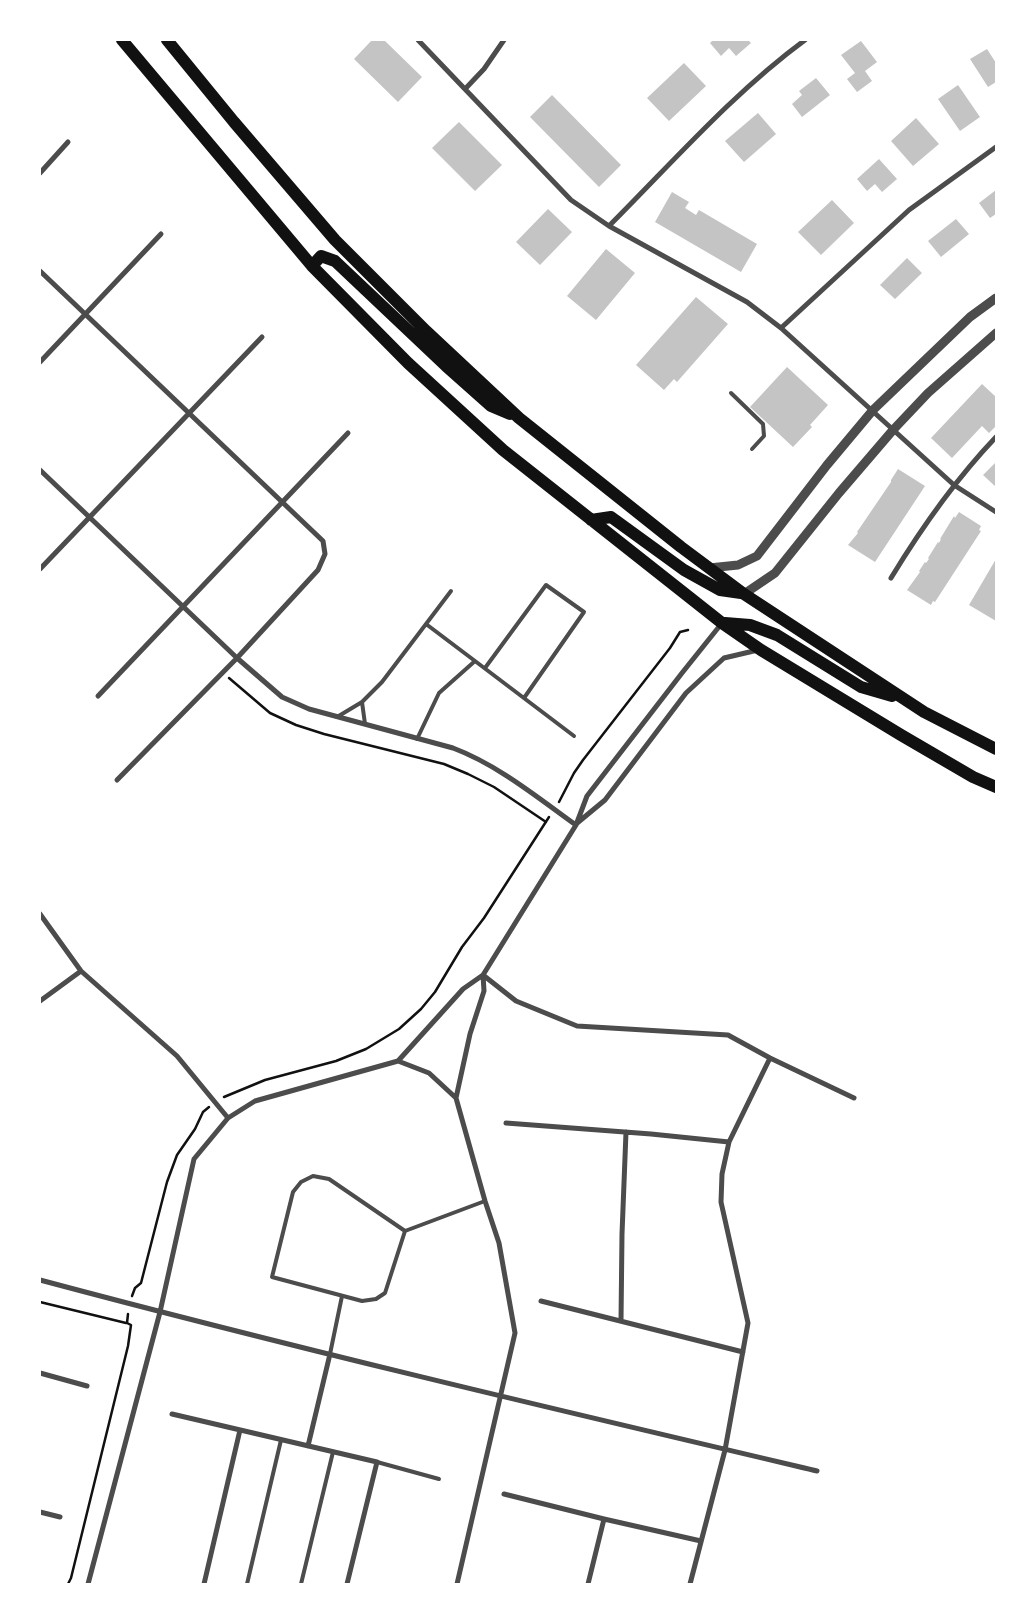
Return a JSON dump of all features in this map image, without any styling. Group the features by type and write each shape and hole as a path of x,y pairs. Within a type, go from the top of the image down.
{"highway":[{"path":"122,40 312,266 408,363 503,450 722,623 761,650 901,735 996,788"},
{"path":"167,40 335,240 426,332 519,418 598,482 744,594 924,712 996,749"},
{"path":"312,266 321,256 335,261 491,406 519,418"},
{"path":"592,520 611,517 684,570 720,590 744,594"},
{"path":"722,623 750,625 777,635 861,687 903,698"}],"street":[{"path":"418,40 466,88 571,200 609,226 747,302 781,328 954,485 996,512"},
{"path":"466,88 484,69 504,40"},
{"path":"609,226 729,105 784,55 805,40"},
{"path":"40,173 68,142"},
{"path":"781,328 909,210 996,146"},
{"path":"40,362 161,234"},
{"path":"40,271 323,541 325,554 318,570 237,658 117,780"},
{"path":"709,568 738,565 757,556 872,410 970,317 996,298"},
{"path":"744,594 775,573 839,493 893,430 928,393 996,332"},
{"path":"40,569 262,337"},
{"path":"98,696 348,433"},
{"path":"891,578 918,534 954,485 996,437"},
{"path":"40,470 237,658 282,697 309,709 453,748 474,756 532,793 576,825"},
{"path":"88,1584 160,1312 194,1159 228,1118 255,1101 398,1061 463,989 483,975 576,825 587,796 722,623"},
{"path":"576,825 605,800 686,694 724,658 761,650"},
{"path":"40,914 81,971 177,1056 228,1118"},
{"path":"40,1001 81,971"},
{"path":"483,975 516,1001 577,1026 728,1035 770,1058 854,1098"},
{"path":"457,1584 502,1396 515,1333 499,1244 456,1098 470,1034 484,991 483,975"},
{"path":"690,1584 725,1450 748,1323 721,1202 722,1174 729,1142 770,1058"},
{"path":"398,1061 429,1073 456,1098"},
{"path":"506,1123 729,1142"},
{"path":"622,1321 622,1234 626,1132"},
{"path":"40,1280 330,1354 817,1471"},
{"path":"541,1301 744,1352"},
{"path":"308,1446 330,1354"},
{"path":"40,1373 87,1386"},
{"path":"172,1414 377,1462 347,1584"},
{"path":"204,1584 240,1430"},
{"path":"504,1494 701,1541"},
{"path":"40,1512 60,1517"},
{"path":"588,1584 604,1519"}],"lane":[{"path":"731,393 763,424 764,436 752,449"},
{"path":"485,668 546,585 584,612 524,698"},
{"path":"336,717 362,702 382,682 451,591"},
{"path":"426,624 574,736"},
{"path":"417,739 439,693 475,661"},
{"path":"362,702 365,725"},
{"path":"313,1176 329,1179 406,1231 385,1293 376,1299 362,1301 272,1277 293,1192 301,1182 313,1176"},
{"path":"406,1231 485,1201"},
{"path":"330,1354 342,1296"},
{"path":"247,1584 282,1440"},
{"path":"301,1584 333,1452"},
{"path":"377,1462 439,1479"}],"path":[{"path":"565,792 574,773 670,648 680,632 688,630"},
{"path":"220,1098 266,1080 336,1061 366,1049 399,1029 421,1009 435,992 462,947 484,918 546,822 494,787 444,764 324,734 296,725 270,713 230,680"},
{"path":"132,1296 135,1288 141,1282 167,1182 177,1155 195,1129 203,1112"},
{"path":"40,1302 126,1323 131,1326 128,1346 68,1584"},
{"path":"126,1323 128,1316"}],"building":[{"path":"372,40 384,40 422,77 398,102 354,59"},
{"path":"713,40 748,40 751,43 736,56 729,48 721,56 710,43"},
{"path":"861,41 877,62 865,71 872,81 857,92 847,79 855,73 841,55"},
{"path":"987,49 996,63 996,82 988,87 970,59"},
{"path":"684,63 706,86 669,121 647,98"},
{"path":"816,78 830,95 802,117 792,104 802,95 799,91"},
{"path":"958,85 980,117 960,131 938,99"},
{"path":"552,95 621,165 599,187 530,117"},
{"path":"758,113 776,134 744,162 725,141"},
{"path":"916,118 939,144 913,166 891,141"},
{"path":"459,122 502,165 475,191 432,148"},
{"path":"879,159 897,179 882,192 875,184 867,191 857,179"},
{"path":"996,190 996,214 990,218 979,203"},
{"path":"672,192 689,202 685,208 696,215 699,210 757,244 741,272 655,222"},
{"path":"832,200 854,223 821,255 798,232"},
{"path":"548,209 572,232 540,265 516,242"},
{"path":"956,219 969,234 941,257 928,241"},
{"path":"606,249 635,273 596,320 567,296"},
{"path":"907,258 922,273 895,299 880,285"},
{"path":"696,297 728,324 677,382 674,379 664,390 636,365"},
{"path":"787,367 828,405 810,425 812,427 793,447 750,407"},
{"path":"982,384 996,397 996,426 989,433 982,426 952,458 931,438"},
{"path":"996,462 996,487 983,475"},
{"path":"898,469 925,486 875,562 848,545 858,533"},
{"path":"959,512 981,526 979,530 981,531 935,602 933,601 931,605 907,590 925,562 929,559 954,516 955,518"},
{"path":"996,559 996,621 969,605"}]}
